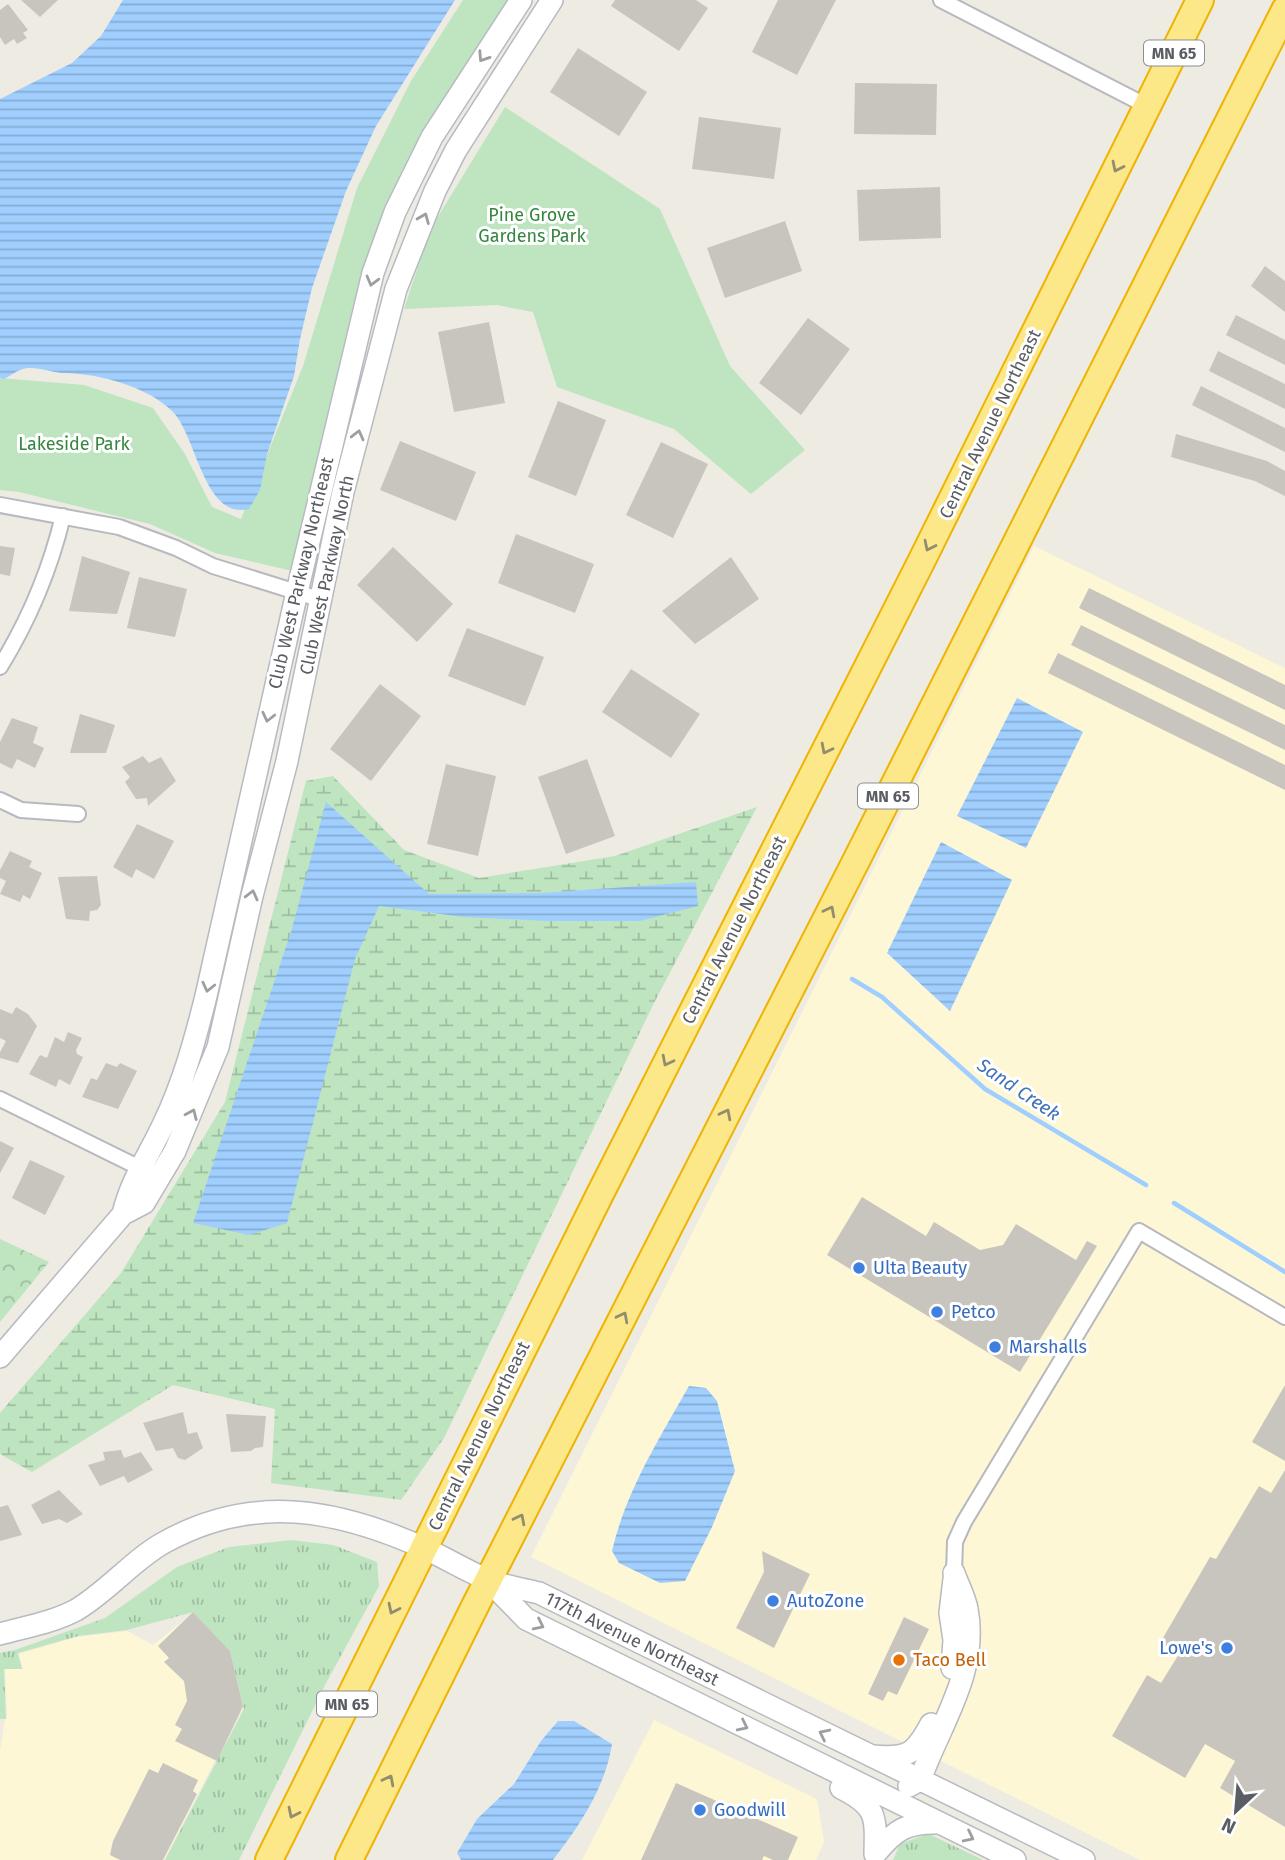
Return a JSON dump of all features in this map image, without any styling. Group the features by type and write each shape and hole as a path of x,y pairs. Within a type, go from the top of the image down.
{"highway":[{"name":"Central Avenue Northeast","path":"269,1860 604,1185 921,562 1200,0"},
{"name":"MN 65","path":"349,1860 1285,10"}],"street":[{"name":"Club West Parkway Northeast","path":"123,1214 128,1194 163,1125 189,1060 373,273 395,212 432,137 521,0"},
{"name":"Club West Parkway North","path":"123,1214 144,1203 175,1151 218,1047 252,896 287,761 343,492 396,289 435,191 456,150 552,0"},
{"path":"941,0 1147,106"},
{"path":"0,505 119,527 176,548 214,566 322,600"},
{"path":"0,667 32,607 63,516"},
{"path":"0,800 21,810 78,814"},
{"path":"0,1100 139,1169 161,1175"},
{"path":"0,1357 123,1214"},
{"path":"869,1756 892,1757 906,1754 919,1745 933,1721 948,1688 953,1665 954,1640 950,1613 955,1542 964,1521 1139,1231 1285,1317"},
{"path":"0,1634 76,1610 162,1543 190,1530 248,1514 287,1511 321,1513 424,1548 489,1580"},
{"path":"769,1739 896,1787 911,1786 920,1780 930,1752 960,1692 967,1666 967,1608 954,1573"},
{"name":"117th Avenue Northeast","path":"489,1580 526,1619 1015,1860"},
{"name":"117th Avenue Northeast","path":"489,1580 539,1593 1084,1860"},
{"path":"769,1739 792,1763 859,1797 870,1807 876,1833 874,1857"},
{"path":"874,1857 887,1840 904,1827 918,1822 940,1823"}],"shaded area":[{"path":"1034,546 1285,668 1285,1860 1140,1860 531,1557"},
{"path":"193,1613 229,1652 243,1706 164,1860 0,1860 0,1751 7,1719 5,1669 23,1669 18,1654 77,1637 127,1631 153,1645"},
{"path":"654,1720 817,1799 824,1842 816,1860 582,1860"}],"green space":[{"name":"Lakeside Park","path":"463,0 513,0 408,168 354,302 302,521 301,573 215,553 150,524 19,492 0,490 0,378 84,385 153,408 185,454 212,507 241,519 303,366 357,188 411,81"},
{"name":"Pine Grove Gardens Park","path":"505,107 660,209 730,366 805,450 751,494 674,429 557,387 533,312 497,305 404,309 431,228"},
{"path":"333,776 404,850 479,878 615,856 757,807 654,1003 444,1438 401,1500 271,1483 275,1409 173,1385 32,1472 0,1454 0,1413 121,1273 225,1102 306,781"},
{"path":"0,1239 49,1262 0,1322"},
{"path":"291,1540 333,1545 377,1562 379,1586 325,1685 239,1860 165,1860 244,1709 230,1651 193,1612 127,1630 78,1636 18,1653 22,1669 4,1669 6,1719 0,1719 0,1653 105,1618 177,1567 229,1547"},
{"path":"931,1835 983,1860 893,1860 900,1844"}],"water":[{"path":"123,0 455,0 376,126 346,191 312,288 294,376 267,454 260,490 249,509 234,509 222,502 203,474 189,439 173,412 137,388 93,376 27,368 4,379 0,378 0,99 72,63 101,36"},
{"path":"1017,698 1083,732 1026,848 957,816"},
{"path":"326,802 429,894 542,893 696,882 698,906 640,921 547,921 464,917 379,906 355,959 287,1223 249,1235 193,1223 291,932"},
{"path":"941,842 1012,880 950,1011 887,953"},
{"path":"689,1386 706,1388 717,1401 735,1471 712,1527 685,1581 660,1583 619,1563 612,1551 635,1486"},
{"path":"558,1721 574,1721 612,1744 604,1776 573,1833 553,1860 461,1860 457,1853 477,1819 514,1784 541,1741"}],"building":[{"path":"21,0 58,0 40,17"},
{"path":"615,0 696,0 708,8 679,51 611,6"},
{"path":"778,0 836,0 797,75 752,52"},
{"path":"8,4 28,30 23,33 27,38 17,44 14,39 5,45 0,37 0,10"},
{"path":"578,48 647,92 619,136 550,92"},
{"path":"855,83 937,84 936,135 854,134"},
{"path":"699,117 781,128 774,179 692,169"},
{"path":"940,187 941,238 859,241 857,190"},
{"path":"785,221 802,271 725,298 707,248"},
{"path":"1265,266 1285,281 1285,312 1251,286"},
{"path":"1236,315 1285,340 1285,365 1226,335"},
{"path":"808,318 850,349 801,415 759,383"},
{"path":"489,322 505,403 454,412 438,332"},
{"path":"1218,351 1285,384 1285,409 1209,371"},
{"path":"1201,386 1285,428 1285,452 1192,405"},
{"path":"558,401 606,420 576,496 528,477"},
{"path":"1176,434 1267,461 1285,471 1285,496 1255,481 1171,457"},
{"path":"400,441 476,472 456,521 380,490"},
{"path":"661,442 708,464 673,538 626,515"},
{"path":"516,534 594,564 575,613 498,583"},
{"path":"0,546 15,548 10,576 0,574"},
{"path":"393,547 453,604 417,642 357,585"},
{"path":"82,556 130,572 117,614 69,611"},
{"path":"731,557 759,599 695,644 662,611"},
{"path":"139,577 187,589 175,637 127,628"},
{"path":"1089,588 1285,685 1285,710 1079,608"},
{"path":"1081,625 1285,725 1285,750 1071,645"},
{"path":"467,628 544,657 525,706 448,676"},
{"path":"1058,653 1285,765 1285,790 1048,673"},
{"path":"631,669 700,714 671,758 602,712"},
{"path":"380,684 421,716 371,781 330,749"},
{"path":"80,714 115,725 106,753 70,753"},
{"path":"12,718 38,727 33,743 44,748 35,768 17,759 12,769 0,763 0,742"},
{"path":"143,756 149,763 161,757 176,781 148,806 147,798 136,799 125,782 130,777 122,767"},
{"path":"587,759 615,836 566,854 538,777"},
{"path":"446,764 496,776 478,856 427,844"},
{"path":"137,824 174,841 154,879 136,869 132,878 113,867"},
{"path":"10,851 32,861 29,867 42,873 30,899 23,895 20,902 0,894 6,881 0,878 0,870"},
{"path":"97,876 101,905 97,910 90,911 89,921 66,919 58,877"},
{"path":"16,1007 28,1014 37,1026 18,1063 0,1058 6,1041 0,1038 0,1009 12,1014"},
{"path":"68,1032 82,1038 76,1050 77,1054 83,1057 70,1085 59,1079 56,1087 29,1074 40,1055 47,1058 55,1037 64,1042"},
{"path":"106,1063 117,1067 120,1063 137,1071 118,1109 82,1097 91,1078 97,1080"},
{"path":"0,1141 14,1148 0,1173"},
{"path":"30,1160 65,1176 45,1215 12,1198"},
{"path":"862,1197 926,1236 934,1222 980,1250 1003,1245 1016,1224 1076,1260 1087,1241 1097,1246 1020,1372 827,1255"},
{"path":"1285,1385 1285,1461 1252,1442"},
{"path":"183,1412 188,1434 197,1432 203,1448 185,1460 178,1458 173,1448 156,1451 143,1423"},
{"path":"226,1414 266,1416 263,1447 231,1452"},
{"path":"121,1450 124,1458 141,1452 153,1470 128,1483 124,1476 100,1486 88,1465 105,1460 103,1452"},
{"name":"Lowe's","path":"1285,1470 1285,1827 1220,1788 1235,1761 1205,1744 1185,1778 1112,1736 1147,1675 1161,1683 1179,1654 1160,1643 1210,1557 1216,1559 1259,1486 1271,1493"},
{"path":"59,1490 83,1514 67,1523 59,1519 42,1524 31,1505"},
{"path":"8,1505 22,1535 0,1541 0,1507"},
{"name":"AutoZone","path":"762,1551 810,1574 774,1648 736,1628 764,1572"},
{"path":"193,1612 230,1651 243,1706 217,1761 175,1741 182,1729 175,1725 187,1701 184,1681 164,1662 169,1658 158,1646"},
{"name":"Taco Bell","path":"904,1617 929,1629 897,1695 888,1691 883,1701 868,1694"},
{"path":"163,1763 198,1780 193,1791 197,1794 163,1860 120,1860 110,1855 113,1841 149,1769 158,1773"},
{"name":"Goodwill","path":"676,1783 798,1837 788,1860 773,1860 764,1856 762,1860 641,1860"}],"waterway":[{"name":"Sand Creek","path":"852,979 882,997 985,1089 1146,1185"},
{"name":"Sand Creek","path":"1174,1203 1285,1272"}],"place":[{"name":"Ulta Beauty","path":"859,1268"},
{"name":"Petco","path":"937,1312"},
{"name":"Marshalls","path":"995,1347"},
{"name":"AutoZone","path":"773,1601"},
{"name":"Lowe's","path":"1227,1648"},
{"name":"Taco Bell","path":"899,1660"},
{"name":"Goodwill","path":"700,1810"}]}
